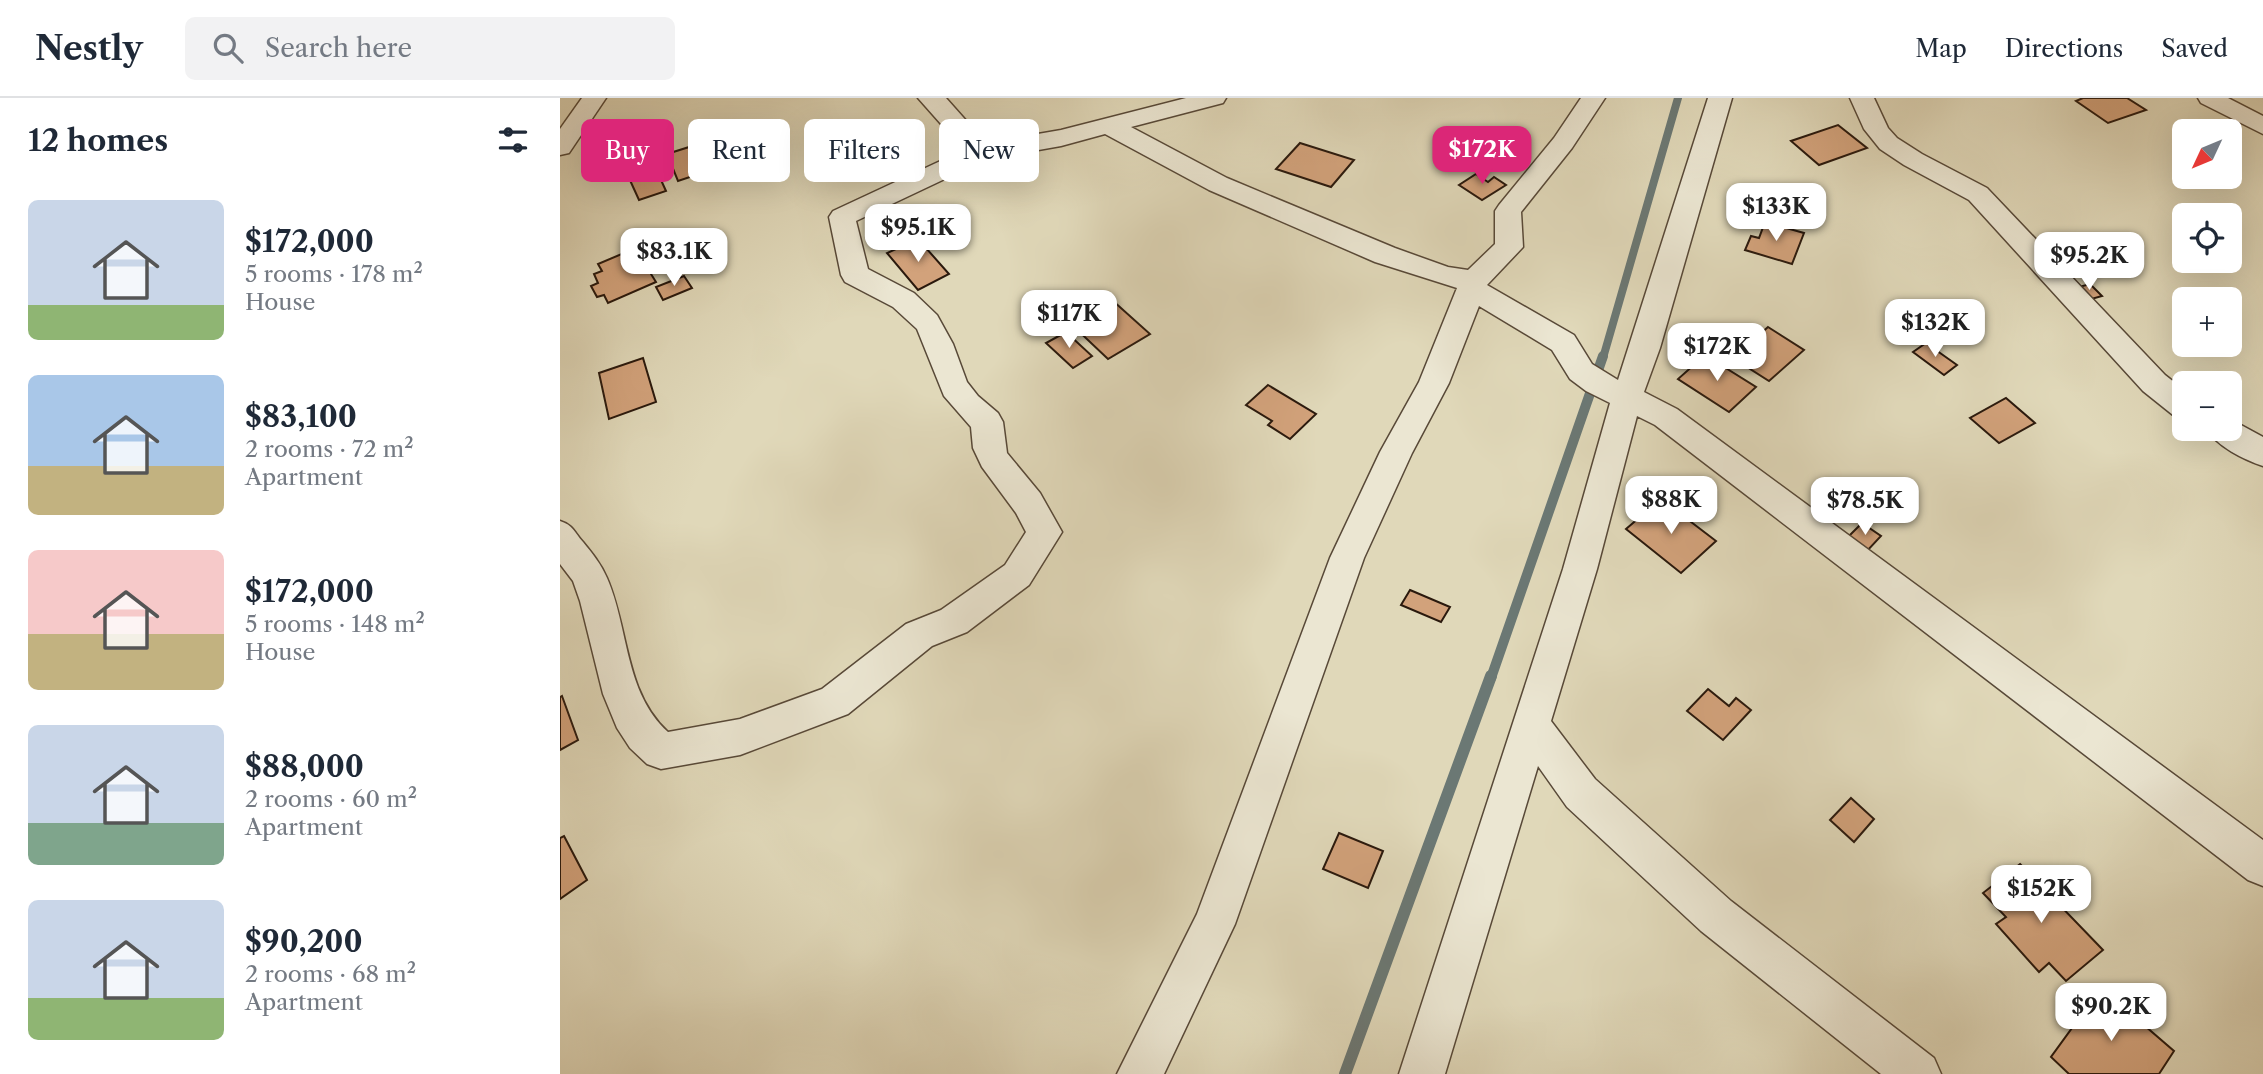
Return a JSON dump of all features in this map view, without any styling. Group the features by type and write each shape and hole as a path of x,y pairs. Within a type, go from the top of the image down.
{"street":[{"path":"560,146 594,98"},
{"path":"930,98 952,119"},
{"path":"1039,142 1214,98"},
{"path":"1140,1074 1214,924 1347,558 1396,452 1434,383 1472,285 1509,247 1507,211 1563,143 1593,98"},
{"path":"1422,1074 1580,569 1627,397 1645,348 1720,98"},
{"path":"1862,98 1879,133 1916,159 1967,185 1978,194 2154,383 2172,397"},
{"path":"2210,98 2263,126"},
{"path":"1109,126 1218,184 1385,255 1472,285 1564,343 1570,361 1595,384 1666,417 2263,865"},
{"path":"560,535 566,548 590,577 620,691 645,740 661,751 740,737 835,702 919,635 954,621 1017,575 1045,532 1017,488 994,464 985,440 987,422 968,407 953,383 942,349 926,321 896,294 855,275 842,217 939,171"},
{"path":"2242,440 2263,453"},
{"path":"1531,724 1581,793 1716,916 1918,1074"}],"building":[{"path":"2083,98 2127,98 2146,110 2108,123 2076,101"},
{"path":"1838,125 1867,148 1819,165 1791,141"},
{"path":"1300,143 1354,160 1331,187 1276,169"},
{"path":"688,147 688,178 678,181 674,171 674,152"},
{"path":"1476,174 1488,182 1494,177 1506,185 1482,200 1459,185"},
{"path":"631,182 662,182 666,191 639,200"},
{"path":"1765,222 1804,233 1792,264 1745,250 1751,236 1759,238"},
{"path":"918,239 949,274 918,290 887,253"},
{"path":"643,245 649,254 641,258 656,282 608,303 604,295 597,297 591,286 598,283 594,274 602,271 598,264"},
{"path":"684,276 692,288 663,300 656,287"},
{"path":"2090,284 2102,296 2088,300 2075,288"},
{"path":"1112,300 1150,334 1108,359 1071,324"},
{"path":"1768,327 1804,350 1769,381 1733,358"},
{"path":"1066,332 1092,356 1073,368 1046,343"},
{"path":"1926,343 1957,365 1944,375 1913,352"},
{"path":"1705,355 1756,387 1729,412 1678,379"},
{"path":"643,358 656,402 609,419 599,373"},
{"path":"1268,385 1316,414 1290,439 1268,425 1272,421 1246,405"},
{"path":"2006,398 2035,423 1999,443 1970,418"},
{"path":"1661,499 1716,541 1681,573 1626,529"},
{"path":"1862,523 1881,536 1867,551 1848,537"},
{"path":"1410,590 1450,607 1441,622 1401,605"},
{"path":"1708,689 1729,706 1736,698 1751,710 1723,740 1687,711"},
{"path":"562,696 578,740 560,750 560,697"},
{"path":"1851,798 1874,819 1854,842 1830,820"},
{"path":"1339,833 1383,851 1368,888 1323,869"},
{"path":"564,836 587,880 560,899 560,838"},
{"path":"2020,864 2103,950 2066,981 2049,963 2039,972 1996,924 2006,917 1983,893"},
{"path":"2101,988 2174,1051 2159,1074 2069,1074 2051,1057"}],"waterway":[{"path":"1603,358 1678,98"},
{"path":"1491,678 1603,356"},
{"path":"1345,1074 1491,676"}]}
